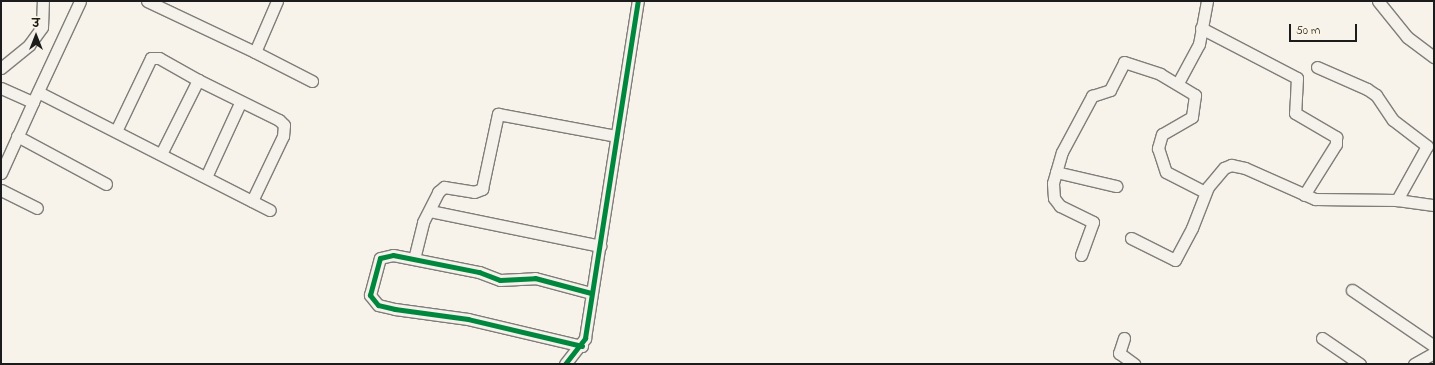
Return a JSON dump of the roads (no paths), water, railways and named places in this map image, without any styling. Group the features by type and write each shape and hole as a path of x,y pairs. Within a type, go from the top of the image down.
{"street":[{"path":"1,68 29,45 42,27 43,1"},
{"path":"1,173 5,149 17,136 80,1"},
{"path":"146,1 255,52 312,82"},
{"path":"255,52 277,1"},
{"path":"565,364 582,346 600,246 638,1"},
{"path":"1178,83 1199,44 1201,28 1208,1"},
{"path":"1378,1 1407,37 1434,57"},
{"path":"1201,28 1297,78 1295,113 1336,137 1336,144 1304,195"},
{"path":"116,131 151,58 159,58 240,103 284,125 283,136 252,201"},
{"path":"1081,255 1093,222 1056,201 1053,183 1056,172 1092,96 1110,90 1122,64 1131,62 1178,83 1192,92 1196,105 1190,120 1162,134 1158,140 1159,157 1172,177 1205,192"},
{"path":"1317,67 1367,88 1376,95 1393,120 1430,148 1397,200"},
{"path":"161,154 198,80"},
{"path":"1,88 33,102"},
{"path":"38,92 270,210"},
{"path":"206,177 240,103"},
{"path":"414,259 423,222 430,211 438,192 444,187 474,192 482,188 498,114 617,136"},
{"path":"17,136 106,184"},
{"path":"1131,238 1175,260 1192,228 1205,192 1224,168 1231,165 1245,168 1304,195 1342,202 1397,200 1434,205"},
{"path":"1056,172 1116,186"},
{"path":"1,190 37,208"},
{"path":"430,211 600,246"},
{"path":"582,346 468,319 395,309 371,300 380,258 393,255 479,272 500,280 535,278 591,293"},
{"path":"1352,290 1434,346"},
{"path":"1124,338 1120,356 1134,364"},
{"path":"1322,338 1360,364"},
{"path":"1414,364 1434,353"}]}
